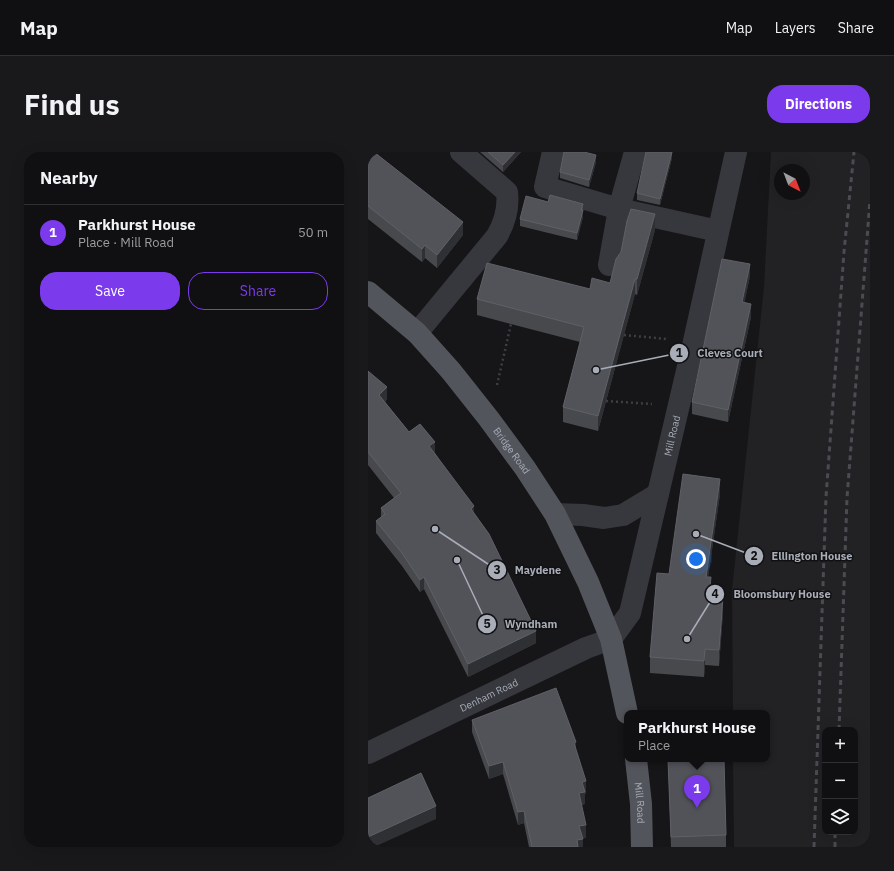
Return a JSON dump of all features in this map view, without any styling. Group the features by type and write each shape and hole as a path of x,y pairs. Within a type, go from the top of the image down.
{"main road":[{"name":"Bridge Road","path":"368,292 417,333 451,371 525,468 554,514 588,582 611,639"},
{"path":"611,639 626,710"},
{"name":"Mill Road","path":"636,762 641,804 642,847"}],"street":[{"path":"417,333 497,236 503,224 508,202 506,192 461,152"},
{"path":"552,152 545,187 619,209 718,231"},
{"path":"609,264 619,209 635,152"},
{"name":"Mill Road","path":"611,639 630,613 694,341 736,152"},
{"path":"554,514 583,515 604,518 623,515 658,494"},
{"name":"Denham Road","path":"368,753 586,648 611,639"}],"path":[{"path":"489,419 511,324"},
{"path":"624,335 694,341"},
{"path":"606,401 678,406"}],"shaded area":[{"path":"771,152 870,152 870,847 734,847 733,762 770,762 770,710 733,710 732,590 764,287"}],"building":[{"path":"368,152 374,152 463,222 437,255 425,245 422,249 368,206"},
{"path":"488,152 515,152 503,165"},
{"path":"564,152 584,152 596,155 589,180 560,172"},
{"path":"646,152 672,152 660,199 637,193"},
{"path":"550,195 583,204 581,210 583,210 577,233 520,219 526,196 548,202"},
{"path":"631,209 655,214 637,279 635,279 598,416 563,407 584,327 477,299 487,263 590,289 592,278 610,283 616,259 621,252"},
{"path":"722,259 750,264 742,302 751,304 728,410 692,402"},
{"path":"368,371 387,387 379,395 409,432 420,424 435,442 429,446 474,506 471,509 489,534 536,631 468,664 424,577 420,580 402,553 376,521 385,514 381,508 401,493 368,452"},
{"path":"683,474 720,479 706,577 711,577 709,596 723,597 719,650 705,649 704,661 650,657 657,573 669,574"},
{"path":"556,688 576,742 574,743 586,781 582,782 585,792 579,793 586,825 579,826 583,839 577,840 578,847 532,847 524,811 518,812 503,762 489,766 472,720"},
{"path":"668,762 724,762 726,835 671,837"},
{"path":"421,773 436,806 368,837 368,798"}],"railway":[{"path":"814,847 826,497 844,252 854,152"},
{"path":"839,727 847,498 870,200"},
{"path":"835,835 835,847"}],"place":[{"name":"Cleves Court","path":"596,370"},
{"name":"Maydene","path":"435,529"},
{"name":"Ellington House","path":"696,534"},
{"name":"Wyndham","path":"457,560"},
{"name":"Bloomsbury House","path":"687,639"},
{"name":"Parkhurst House","path":"697,808"}]}
